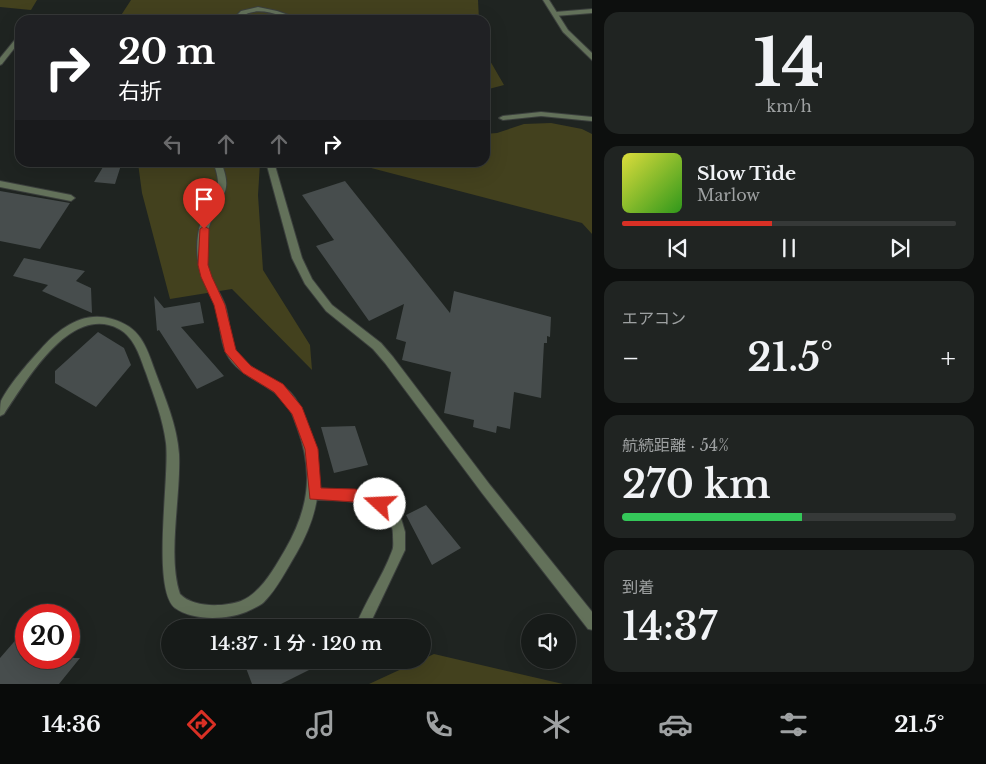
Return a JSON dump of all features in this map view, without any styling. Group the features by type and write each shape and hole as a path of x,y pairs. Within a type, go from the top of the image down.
{"street":[{"path":"546,0 565,30 592,59"},
{"path":"239,15 257,8 282,15"},
{"path":"555,14 592,11"},
{"path":"0,63 15,44"},
{"path":"0,53 8,54"},
{"path":"503,118 541,114 592,118"},
{"path":"0,411 54,339 69,328 87,321 108,320 126,328 134,335 140,345 171,432 173,482 169,575 171,591 176,600 188,608 234,609 248,605 259,598 300,533 315,494 312,449 297,411 279,388 247,369 231,352 220,305 206,277 203,252 206,220 222,194 224,183 219,167"},
{"path":"271,167 297,258 308,281 329,308 377,346 389,360 486,489 592,624"},
{"path":"0,184 71,198"},
{"path":"315,494 368,498 380,504 398,524 399,550 365,619"}],"shaded area":[{"path":"0,0 37,0 31,10 0,7"},
{"path":"131,0 478,0 479,15 121,15"},
{"path":"490,61 504,85 490,89"},
{"path":"551,123 582,129 592,134 592,234 582,223 367,167 490,167 490,134 524,124"},
{"path":"139,167 260,167 258,195 263,270 310,345 312,370 232,289 170,299 142,193"},
{"path":"434,654 563,684 369,684 402,669 431,669 431,655"}],"building":[{"path":"103,167 120,167 115,184 94,182"},
{"path":"345,181 450,313 454,291 551,317 550,337 547,336 547,343 544,343 541,398 514,392 510,429 497,426 496,433 473,427 474,420 444,413 451,372 402,360 406,342 396,339 404,304 369,321 316,246 334,240 302,195"},
{"path":"0,191 70,203 40,249 0,241"},
{"path":"24,258 85,271 76,281 91,288 92,313 42,291 48,285 13,276"},
{"path":"154,296 164,308 200,302 204,323 181,327 224,376 197,389 159,330 157,331"},
{"path":"98,332 124,348 131,365 96,407 55,383 55,371"},
{"path":"355,426 368,465 334,473 321,427"},
{"path":"426,505 461,548 432,565 406,515"},
{"path":"15,641 15,669 71,669 59,684 0,684 0,658"},
{"path":"246,669 311,669 281,684 252,684"}],"route":[{"path":"204,229 203,265 206,277 220,305 231,352 239,363 247,369 279,388 297,411 312,449 315,494 355,495 368,498 380,504"}]}
